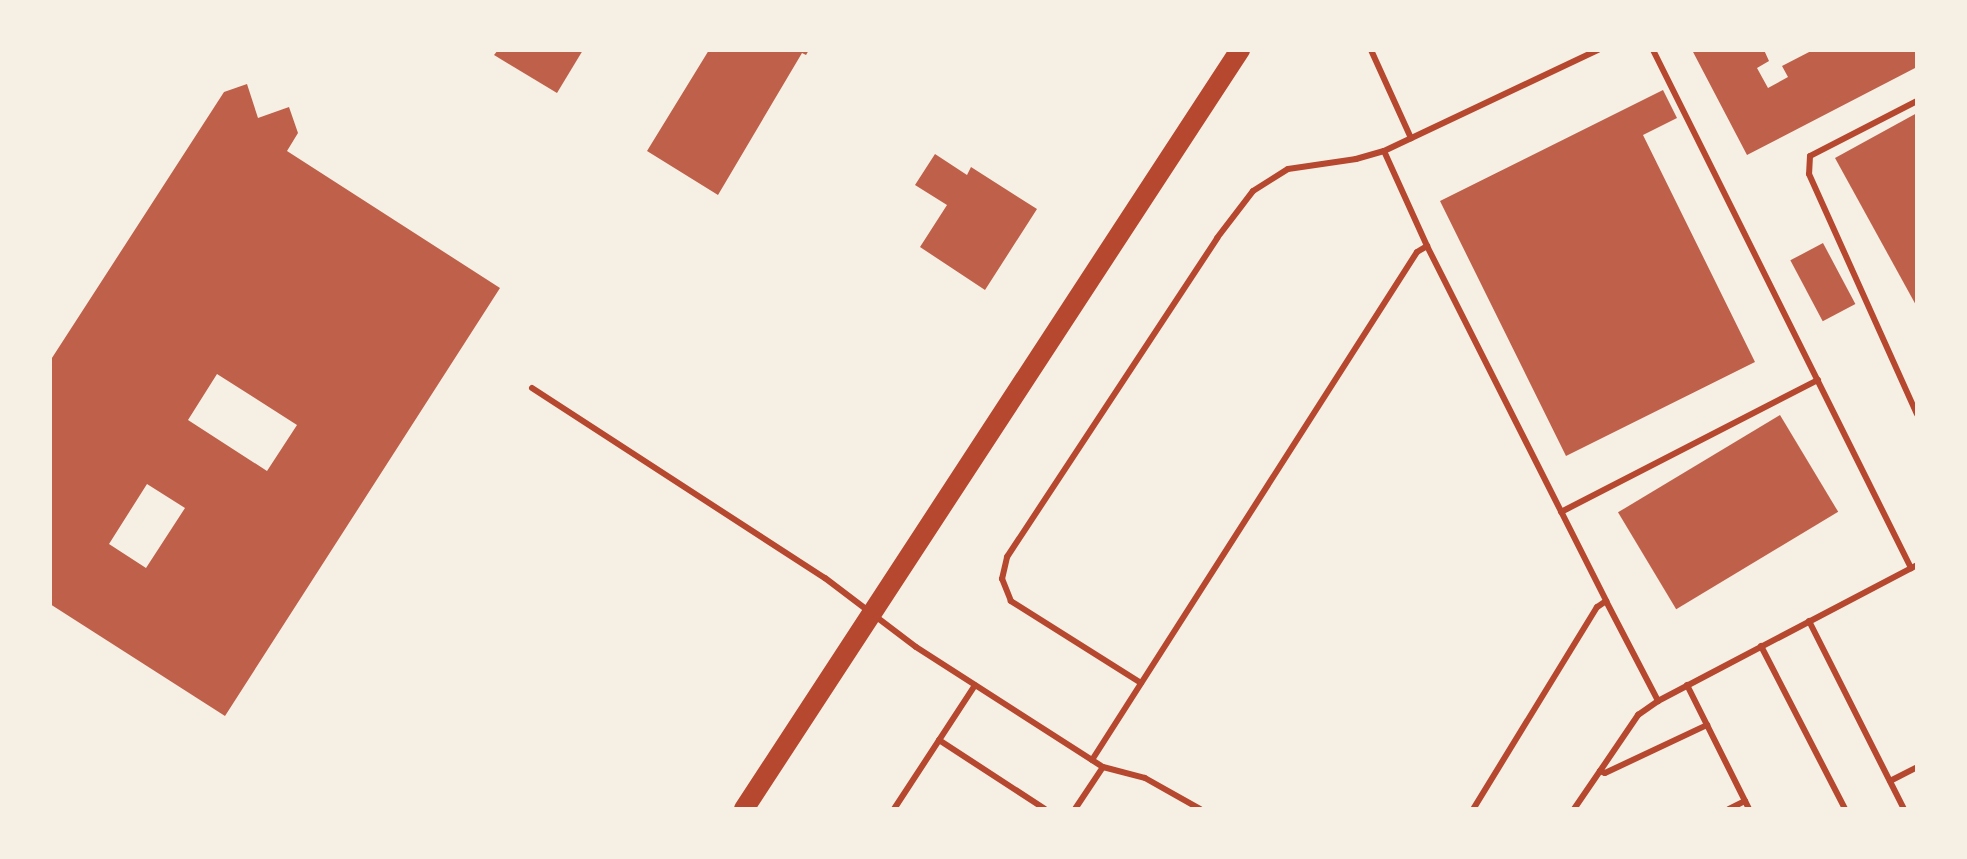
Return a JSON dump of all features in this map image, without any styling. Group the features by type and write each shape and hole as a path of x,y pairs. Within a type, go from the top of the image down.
{"main road":[{"path":"744,809 1240,50"}],"lane":[{"path":"1371,50 1411,138"},
{"path":"1141,683 1011,601 1002,579 1007,557 1253,191 1288,169 1356,159 1384,151 1596,50"},
{"path":"1574,809 1638,715 1687,685 1914,567 1653,50"},
{"path":"1917,101 1810,156 1809,174 1917,414"},
{"path":"1384,151 1427,246 1658,701"},
{"path":"1092,760 1417,252 1427,246"},
{"path":"1561,512 1818,380"},
{"path":"532,388 825,578 975,685 1103,767 1145,778 1200,809"},
{"path":"1473,809 1597,607 1606,601"},
{"path":"1809,621 1904,809"},
{"path":"1761,646 1845,809"},
{"path":"894,809 975,685"},
{"path":"1687,685 1749,809"},
{"path":"1600,771 1605,773 1707,725"},
{"path":"939,740 1045,809"},
{"path":"1075,809 1103,767"},
{"path":"1890,781 1917,767"},
{"path":"1729,809 1745,801"}],"building":[{"path":"498,50 583,50 557,93 494,55"},
{"path":"709,50 809,50 806,55 802,53 718,195 647,151"},
{"path":"1692,50 1764,50 1769,61 1757,68 1768,88 1788,77 1782,66 1813,50 1917,50 1917,67 1747,155"},
{"path":"247,84 258,118 289,107 298,133 287,151 500,288 225,716 50,604 50,361 224,92","holes":["217,374 297,425 267,471 188,420","147,484 185,508 146,568 109,544"]},
{"path":"1663,90 1677,118 1643,135 1755,362 1566,456 1440,201"},
{"path":"1917,113 1917,307 1835,158"},
{"path":"935,154 967,175 971,167 1037,209 985,290 920,247 947,205 915,185"},
{"path":"1823,243 1855,304 1823,321 1790,260"},
{"path":"1780,415 1838,512 1676,609 1618,512"}]}
